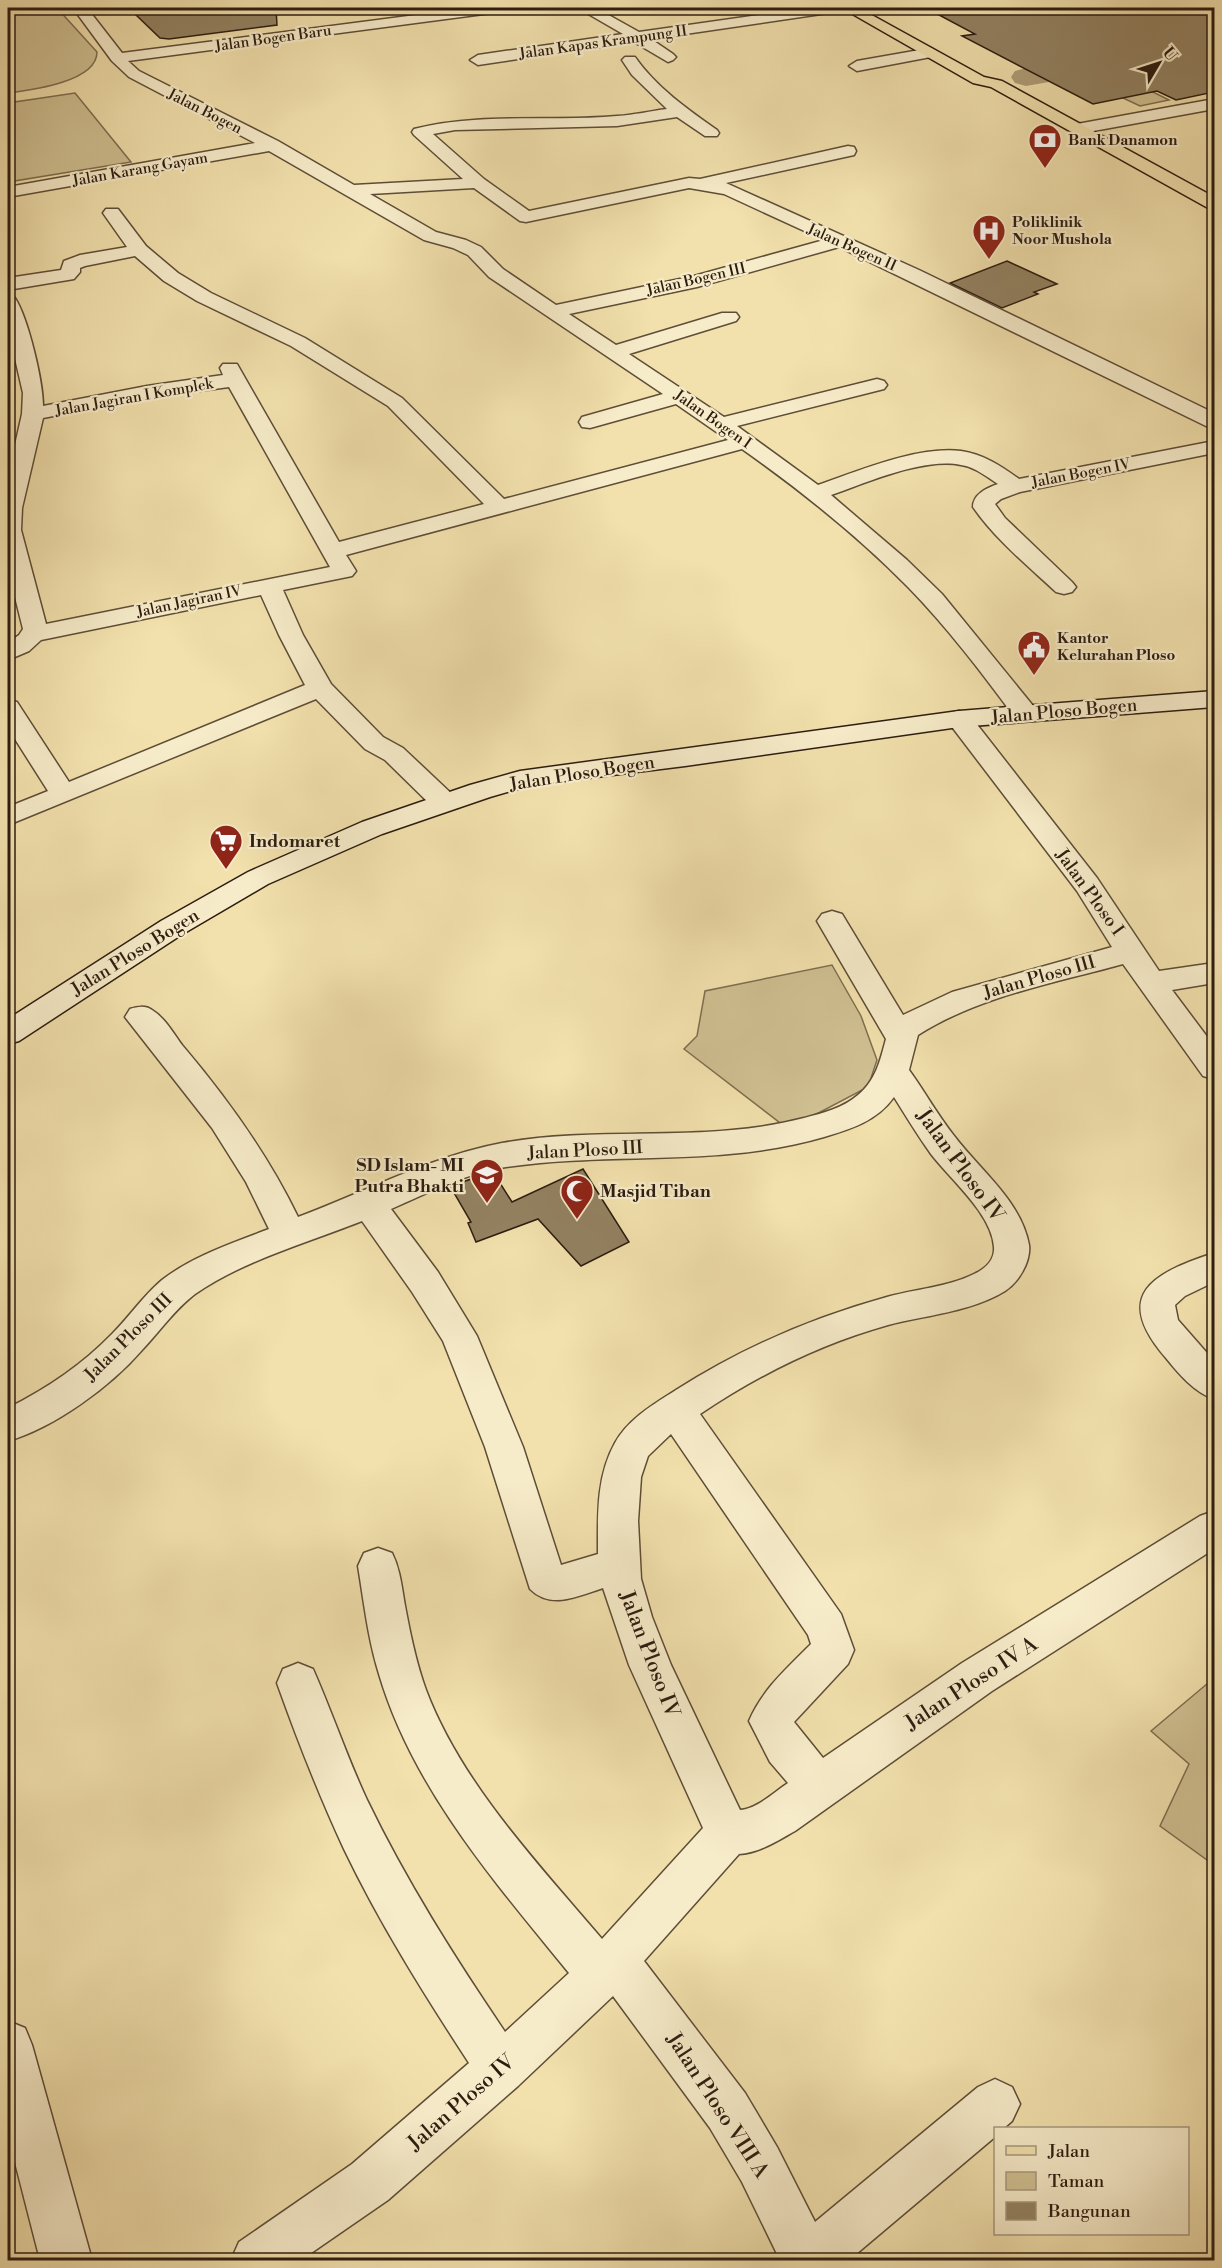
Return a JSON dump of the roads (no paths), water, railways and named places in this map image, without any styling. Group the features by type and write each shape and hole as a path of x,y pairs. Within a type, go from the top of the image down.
{"main road":[{"path":"849,8 979,80 996,84 1215,204"},
{"path":"865,8 979,69 993,78 996,84"}],"street":[{"name":"Jalan Bogen","path":"80,8 123,65 145,80 272,145 352,190"},
{"path":"368,17 415,8"},
{"name":"Jalan Bogen Baru","path":"117,58 368,17 499,8"},
{"path":"585,8 609,19 633,37 668,57"},
{"name":"Jalan Kapas Krampung II","path":"478,60 835,8"},
{"path":"857,66 931,53"},
{"path":"630,60 637,72 680,112 711,133"},
{"path":"1077,129 1215,104"},
{"name":"Jalan Bogen II","path":"680,112 617,121 455,125 421,131 435,147 478,183 526,217 673,185 703,183 730,190 838,242 912,274 1215,421"},
{"name":"Jalan Karang Gayam","path":"8,192 272,145"},
{"path":"703,183 848,151"},
{"path":"352,190 478,183"},
{"name":"Jalan Bogen I","path":"352,190 430,236 453,241 472,249 487,261 496,273 680,396 815,493 884,552 936,604 963,633 1025,713"},
{"path":"112,213 139,250 162,271 190,289 298,342 395,402 499,507"},
{"name":"Jalan Bogen III","path":"552,312 697,281 838,242"},
{"path":"8,284 67,275 71,272 71,265 80,261 139,250"},
{"path":"8,302 29,374 33,414 8,530 35,622 34,634 8,653"},
{"path":"613,351 729,317"},
{"name":"Jalan Jagiran I Komplek","path":"33,414 232,374 339,561"},
{"path":"720,424 877,385"},
{"path":"590,422 680,396"},
{"name":"Jalan Jagiran IV","path":"34,634 269,585 499,507 746,442"},
{"name":"Jalan Bogen IV","path":"815,493 916,462 950,456 971,460 1015,486 1215,447"},
{"path":"1015,486 993,494 984,502 984,507 997,523 1064,587"},
{"path":"269,585 291,635 320,688 374,743 394,754 444,802"},
{"path":"8,817 320,688"},
{"name":"Jalan Ploso Bogen","path":"8,1034 171,928 258,879 343,839 444,802 530,777 685,758 959,719 1215,699"},
{"path":"8,708 63,793"},
{"name":"Jalan Ploso I","path":"959,719 1087,885 1151,983 1215,1068"},
{"name":"Jalan Ploso IV","path":"257,2260 370,2182 549,2026 608,1967 728,1833 677,1727 633,1622 619,1565 620,1484 625,1462 641,1437 710,1386 807,1336 864,1316 965,1293 997,1278 1010,1263 1010,1240 999,1214 982,1190 947,1151 832,921"},
{"name":"Jalan Ploso III","path":"8,1425 58,1399 87,1380 124,1346 164,1299 177,1288 218,1264 289,1234 445,1172 507,1155 740,1143 798,1133 841,1119 860,1110 871,1101 898,1055 904,1029 916,1019 963,999 1132,951"},
{"path":"1151,983 1215,973"},
{"path":"141,1017 218,1111 268,1189 289,1234"},
{"path":"368,1204 425,1282 459,1336 504,1447 544,1576 549,1581 558,1584 619,1565"},
{"path":"1215,1267 1168,1288 1158,1299 1156,1306 1161,1326 1215,1384"},
{"path":"676,1410 826,1627 833,1650 786,1699 770,1721 785,1747 819,1786"},
{"name":"Jalan Ploso IV A","path":"728,1833 749,1832 769,1821 977,1677 1215,1528"},
{"name":"Jalan Ploso VIII A","path":"378,1566 399,1672 411,1706 439,1762 471,1813 508,1864 608,1967 694,2061 742,2133 808,2260"},
{"path":"298,1683 330,1768 376,1864 452,1994 501,2069"},
{"path":"8,2045 66,2260"},
{"path":"808,2260 995,2104"}],"waterway":[{"path":"1026,77 1125,61"}],"place":[{"name":"Bank Danamon","path":"1045,169"},
{"name":"Poliklinik Noor Mushola","path":"989,260"},
{"name":"Kantor Kelurahan Ploso","path":"1034,676"},
{"name":"Indomaret","path":"226,870"},
{"name":"SD Islam- MI Putra Bhakti","path":"487,1204"},
{"name":"Masjid Tiban","path":"577,1220"}]}
